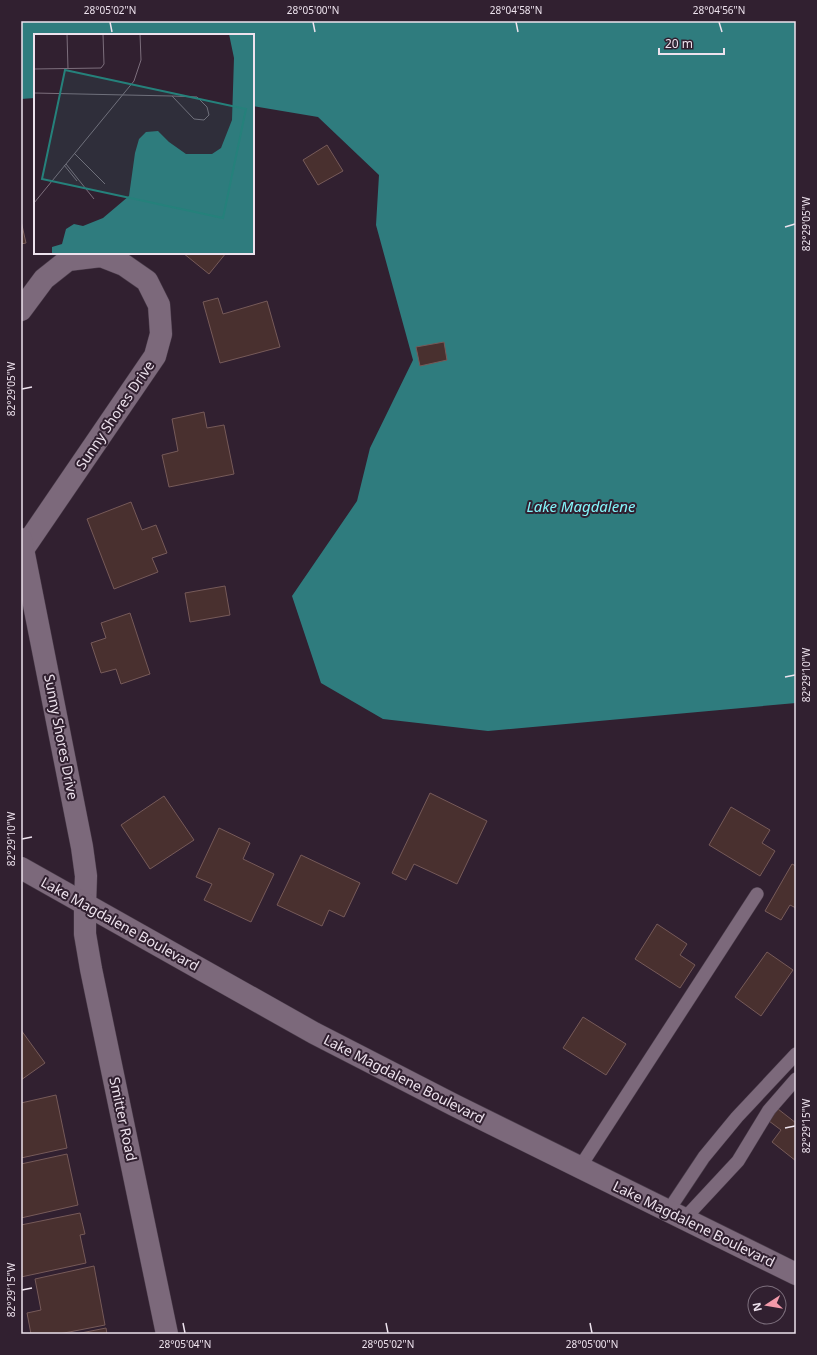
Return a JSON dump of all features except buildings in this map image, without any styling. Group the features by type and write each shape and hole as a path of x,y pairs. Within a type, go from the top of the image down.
{"street":[{"name":"Sunny Shores Drive","path":"21,310 44,279 68,260 101,256 124,265 147,281 159,305 161,334 155,356 22,544 82,847 86,876 85,904"},
{"name":"Lake Magdalene Boulevard","path":"21,868 314,1033 454,1105 796,1274"},
{"name":"Smitter Road","path":"85,904 85,934 91,969 167,1334"}],"lane":[{"path":"580,1167 757,894"},
{"path":"676,1215 704,1157 738,1117 796,1054"},
{"path":"676,1215 738,1161 769,1110 796,1079"}],"water":[{"name":"Lake Magdalene","path":"21,21 796,21 796,703 488,731 383,719 321,683 292,596 357,501 370,448 413,360 376,225 379,175 318,117 254,106 254,34 34,34 34,98 21,99"}]}
